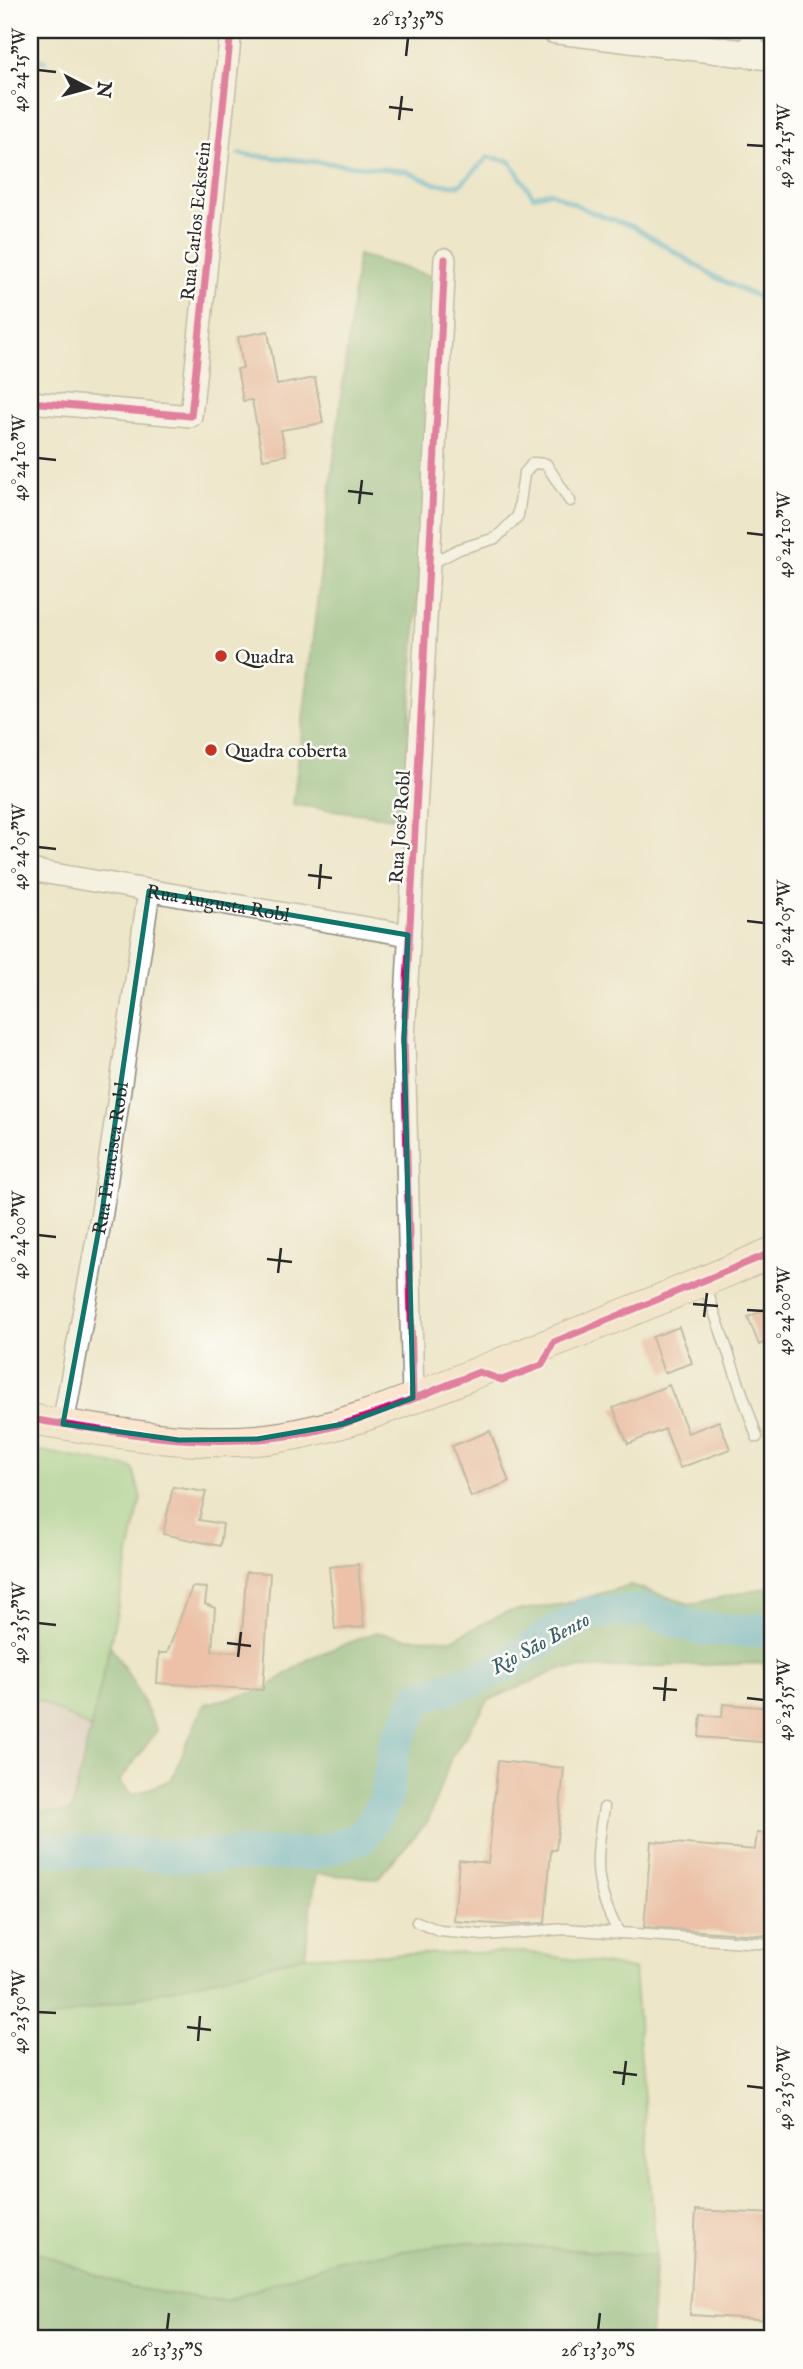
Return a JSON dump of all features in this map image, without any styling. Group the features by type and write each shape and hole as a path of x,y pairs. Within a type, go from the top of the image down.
{"main road":[{"path":"30,1419 179,1440 257,1439 344,1424 705,1282 773,1252"}],"street":[{"name":"Rua Carlos Eckstein","path":"30,402 191,416 230,30"},
{"path":"554,30 759,47"},
{"name":"Rua José Robl","path":"413,1398 404,1039 408,935 432,564 445,259"},
{"name":"Rua Augusta Robl","path":"30,870 408,935"},
{"name":"Rua Francisca Robl","path":"63,1424 107,1185 149,891"}],"lane":[{"path":"432,564 459,549 496,538 511,524 518,516 524,474 533,463 547,464 570,501"},
{"path":"705,1282 757,1437"},
{"path":"604,1808 596,1870 607,1910 619,1933"},
{"path":"417,1922 440,1931 483,1935 566,1929 773,1944"}],"highlighted area":[{"path":"149,891 408,935 404,1039 413,1398 344,1424 257,1439 179,1440 63,1424 102,1212"}],"shaded area":[{"path":"30,1696 92,1729 71,1812 30,1812"}],"green space":[{"path":"358,255 439,278 403,819 293,805"},
{"path":"30,1449 133,1468 141,1498 92,1729 30,1696"},
{"path":"630,1585 690,1604 773,1586 773,1663 561,1669 489,1700 451,1758 428,1821 378,1878 316,1874 305,1956 30,2024 30,1812 71,1812 110,1645 136,1687 157,1731 119,1782 133,1795 171,1780 204,1704 263,1690 310,1658 376,1632 405,1638 453,1639 506,1612 564,1604"},
{"path":"525,1952 634,1969 656,2256 467,2242 339,2260 223,2301 131,2288 30,2250 30,2024 305,1956"},
{"path":"467,2242 656,2256 650,2339 30,2339 30,2250 131,2288 223,2301 339,2260"}],"building":[{"path":"268,331 277,385 315,378 323,423 281,430 286,455 263,459 252,400 243,401 237,369 243,368 238,337"},
{"path":"773,1306 773,1339 759,1345 748,1317"},
{"path":"679,1327 692,1363 664,1373 652,1337"},
{"path":"669,1385 688,1433 719,1421 730,1449 680,1468 665,1429 628,1444 613,1408"},
{"path":"490,1431 509,1482 471,1497 452,1446"},
{"path":"173,1487 206,1492 199,1520 223,1524 220,1546 163,1534"},
{"path":"358,1564 364,1627 335,1629 329,1567"},
{"path":"246,1572 270,1573 263,1690 157,1683 159,1653 167,1653 192,1587 207,1588 205,1604 215,1608 212,1651 241,1652"},
{"path":"723,1704 773,1708 773,1743 699,1737 701,1715 722,1717"},
{"path":"498,1761 564,1768 556,1850 551,1850 545,1923 507,1925 454,1921 459,1860 488,1863"},
{"path":"757,1833 773,1834 773,1936 644,1927 651,1841 755,1850"},
{"path":"696,2210 773,2214 773,2320 690,2315"}],"waterway":[{"path":"30,58 45,61"},
{"path":"239,154 406,171 436,184 460,185 488,157 510,161 533,196 550,192 591,212 634,227 719,279 773,304"},
{"name":"Rio São Bento","path":"30,1848 177,1856 316,1853 363,1837 386,1799 394,1747 420,1696 466,1683 501,1668 562,1627 590,1613 646,1610 700,1629 751,1631 773,1627"}],"cycle path":[{"path":"30,402 191,416 231,30"},
{"path":"413,1398 404,1039 445,259"},
{"path":"30,1419 131,1434 198,1440 265,1439 322,1429 391,1408 479,1372 502,1380 542,1365 554,1342 773,1252"}],"place":[{"name":"Quadra","path":"221,656"},
{"name":"Quadra coberta","path":"211,750"}]}
